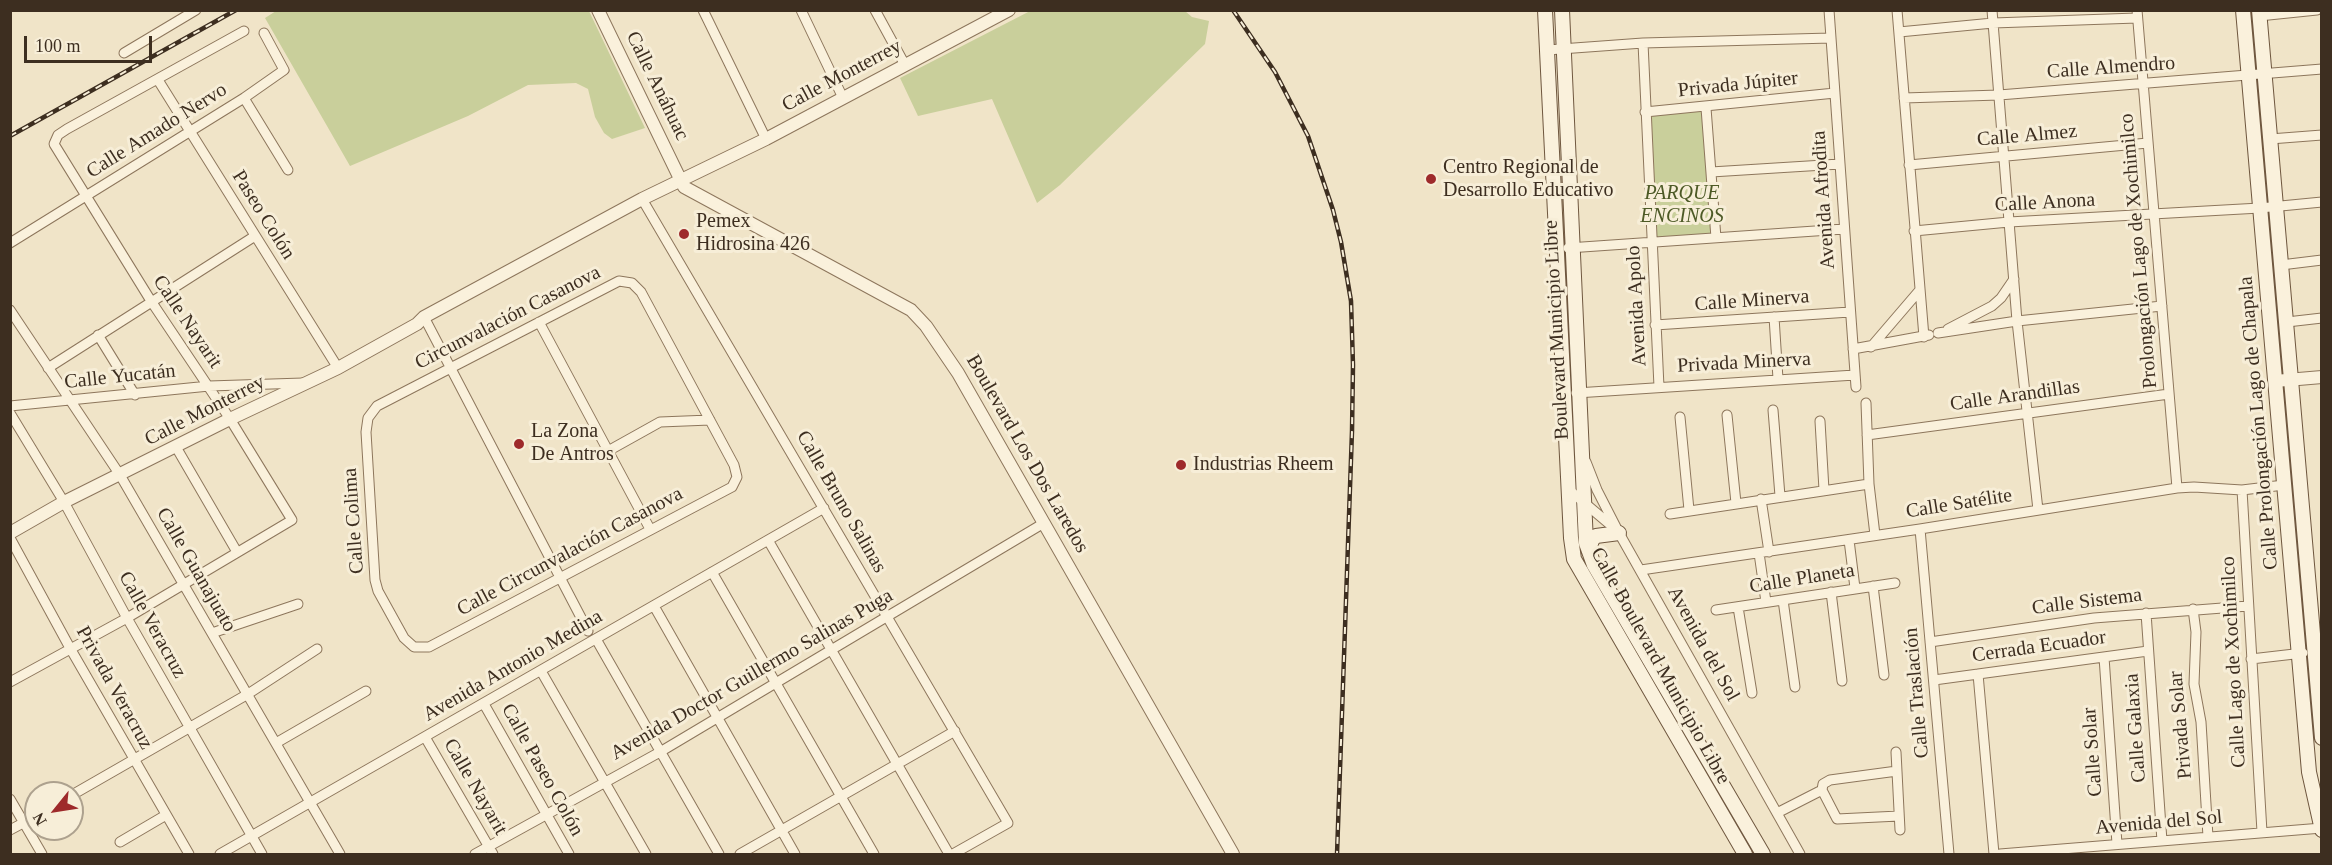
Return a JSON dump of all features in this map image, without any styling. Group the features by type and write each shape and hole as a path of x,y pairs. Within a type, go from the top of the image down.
{"main road":[{"name":"Boulevard Municipio Libre","path":"1562,10 1584,503"},
{"name":"Calle Prolongación Lago de Chapala","path":"2243,10 2309,772 2321,824"},
{"name":"Boulevard Municipio Libre","path":"1544,11 1568,489"},
{"name":"Calle Prolongación Lago de Chapala","path":"2259,13 2322,738"},
{"path":"1549,102 1566,102"},
{"name":"Calle Boulevard Municipio Libre","path":"1568,489 1574,559 1745,855"},
{"name":"Calle Boulevard Municipio Libre","path":"1584,503 1588,553 1763,855"},
{"path":"1588,553 1592,540 1596,536 1620,533"}],"street":[{"path":"124,53 196,10"},
{"name":"Calle Anáhuac","path":"598,10 682,183"},
{"path":"703,10 766,138"},
{"path":"801,10 843,98"},
{"path":"875,10 905,65"},
{"name":"Calle Monterrey","path":"10,532 64,502 230,419 338,368 693,176 1010,10"},
{"name":"Avenida Afrodita","path":"1830,10 1856,387"},
{"path":"1897,10 1924,337"},
{"path":"1992,10 2017,321 2027,413 2034,452 2038,510"},
{"path":"2259,13 2317,10"},
{"path":"1899,32 1993,23 2137,14"},
{"name":"Prolongación Lago de Xochimilco","path":"2137,14 2177,488"},
{"path":"158,81 244,31"},
{"name":"Calle Amado Nervo","path":"10,243 244,98 284,70 264,33"},
{"path":"1547,50 1643,43 1831,38"},
{"name":"Avenida Apolo","path":"1643,43 1659,387"},
{"name":"Calle Almendro","path":"1904,98 1999,95 2322,69"},
{"name":"Paseo Colón","path":"158,81 338,368"},
{"name":"Calle Nayarit","path":"158,81 67,129 58,135 54,144 85,197 151,301 209,386 292,520 237,552"},
{"name":"Privada Júpiter","path":"1645,112 1706,108 1835,93"},
{"path":"244,98 288,170"},
{"path":"1706,108 1716,238"},
{"path":"2270,140 2322,135"},
{"name":"Calle Almez","path":"1909,165 2148,143"},
{"path":"1711,172 1840,164"},
{"name":"Boulevard Los Dos Laredos","path":"682,183 919,316 948,356 1233,855"},
{"name":"Calle Anona","path":"1914,231 2009,222 2260,208 2322,202"},
{"name":"Calle Bruno Salinas","path":"644,203 1008,822 951,855"},
{"path":"1556,248 1845,229"},
{"path":"48,368 255,236"},
{"path":"2282,265 2322,260"},
{"path":"1938,333 1992,306 2001,298 2014,279"},
{"name":"Circunvalación Casanova","path":"368,418 377,406 539,322 620,281 632,282 641,291 734,465 737,477"},
{"path":"1871,347 1919,291"},
{"path":"1853,349 2017,321 2162,306"},
{"name":"Calle Minerva","path":"1655,326 1850,312"},
{"name":"Calle Guanajuato","path":"12,314 120,475 340,855"},
{"path":"1774,317 1778,380"},
{"path":"2287,322 2322,318"},
{"path":"423,321 450,368 588,632"},
{"path":"539,322 650,529"},
{"path":"98,335 135,395"},
{"name":"Privada Minerva","path":"1564,394 1855,375"},
{"path":"2275,381 2322,377"},
{"name":"Calle Yucatán","path":"10,406 209,386 305,383"},
{"name":"Calle Arandillas","path":"1867,435 2169,394"},
{"path":"1866,403 1869,484 1875,535"},
{"path":"1773,410 1780,496"},
{"name":"Calle Veracruz","path":"10,413 64,502 127,618 262,855"},
{"path":"1728,415 1736,503"},
{"path":"1680,417 1689,510"},
{"name":"Calle Colima","path":"368,418 366,432 375,580 378,591 404,638 414,647"},
{"path":"608,451 660,422 710,420"},
{"path":"1820,421 1824,490"},
{"path":"10,682 127,618 237,552 176,447"},
{"name":"Avenida del Sol","path":"1582,448 1593,480 1620,533 1800,855"},
{"name":"Calle Circunvalación Casanova","path":"414,647 429,647 561,578 732,487 737,477"},
{"path":"1670,514 1869,484"},
{"name":"Calle Satélite","path":"1641,570 2177,488 2242,490 2284,485"},
{"path":"1568,489 1597,511 1620,533"},
{"name":"Calle Lago de Xochimilco","path":"2242,490 2262,832"},
{"path":"1761,500 1766,602"},
{"name":"Avenida Antonio Medina","path":"220,855 824,508"},
{"name":"Avenida Doctor Guillermo Salinas Puga","path":"476,855 491,851 546,815 660,752 1044,524"},
{"name":"Calle Traslación","path":"1920,529 1949,855"},
{"name":"Privada Veracruz","path":"10,538 70,648 189,855"},
{"path":"768,540 951,855"},
{"path":"1849,540 1855,588"},
{"path":"712,573 873,855"},
{"name":"Calle Planeta","path":"1716,610 1895,583"},
{"path":"1873,586 1884,675"},
{"path":"1831,592 1842,681"},
{"path":"1783,600 1795,687"},
{"path":"212,633 298,604"},
{"path":"654,606 795,855"},
{"name":"Calle Sistema","path":"1930,642 2094,618 2248,606"},
{"path":"1738,607 1752,693"},
{"name":"Privada Solar","path":"2193,609 2196,632 2194,684 2201,722 2208,837"},
{"name":"Calle Galaxia","path":"2146,613 2162,841"},
{"path":"596,639 719,855"},
{"path":"84,788 248,694 317,649"},
{"name":"Cerrada Ecuador","path":"1934,680 2148,651"},
{"path":"2251,658 2314,652"},
{"name":"Calle Solar","path":"2104,657 2117,844"},
{"path":"541,671 646,855"},
{"path":"1978,674 1994,855"},
{"path":"276,743 366,691"},
{"name":"Calle Paseo Colón","path":"484,704 569,855"},
{"path":"740,855 955,731"},
{"name":"Calle Nayarit","path":"425,737 491,851"},
{"path":"1896,752 1900,830"},
{"path":"1777,813 1822,790 1824,784 1830,780 1897,771"},
{"path":"1822,790 1837,819 1899,816"},
{"path":"10,799 24,823 10,830"},
{"path":"120,842 166,815"},
{"name":"Avenida del Sol","path":"2000,855 2262,832 2321,824"},
{"path":"34,841 42,855"}],"green space":[{"path":"1032,10 1185,11 1192,17 1209,21 1205,44 1060,185 1037,203 992,99 918,116 900,78"},
{"path":"276,11 589,11 645,128 612,139 604,133 595,117 588,89 576,83 528,85 468,116 350,166 265,18"},
{"name":"PARQUE ENCINOS","path":"1706,108 1716,238 1652,242 1645,112"}],"railway":[{"path":"10,136 236,10"},
{"path":"1233,10 1275,72 1308,136 1333,210 1351,301 1352,431 1337,854"}],"place":[{"name":"Centro Regional de Desarrollo Educativo","path":"1431,179"},
{"name":"Pemex Hidrosina 426","path":"684,234"},
{"name":"La Zona De Antros","path":"519,444"},
{"name":"Industrias Rheem","path":"1181,465"}]}
